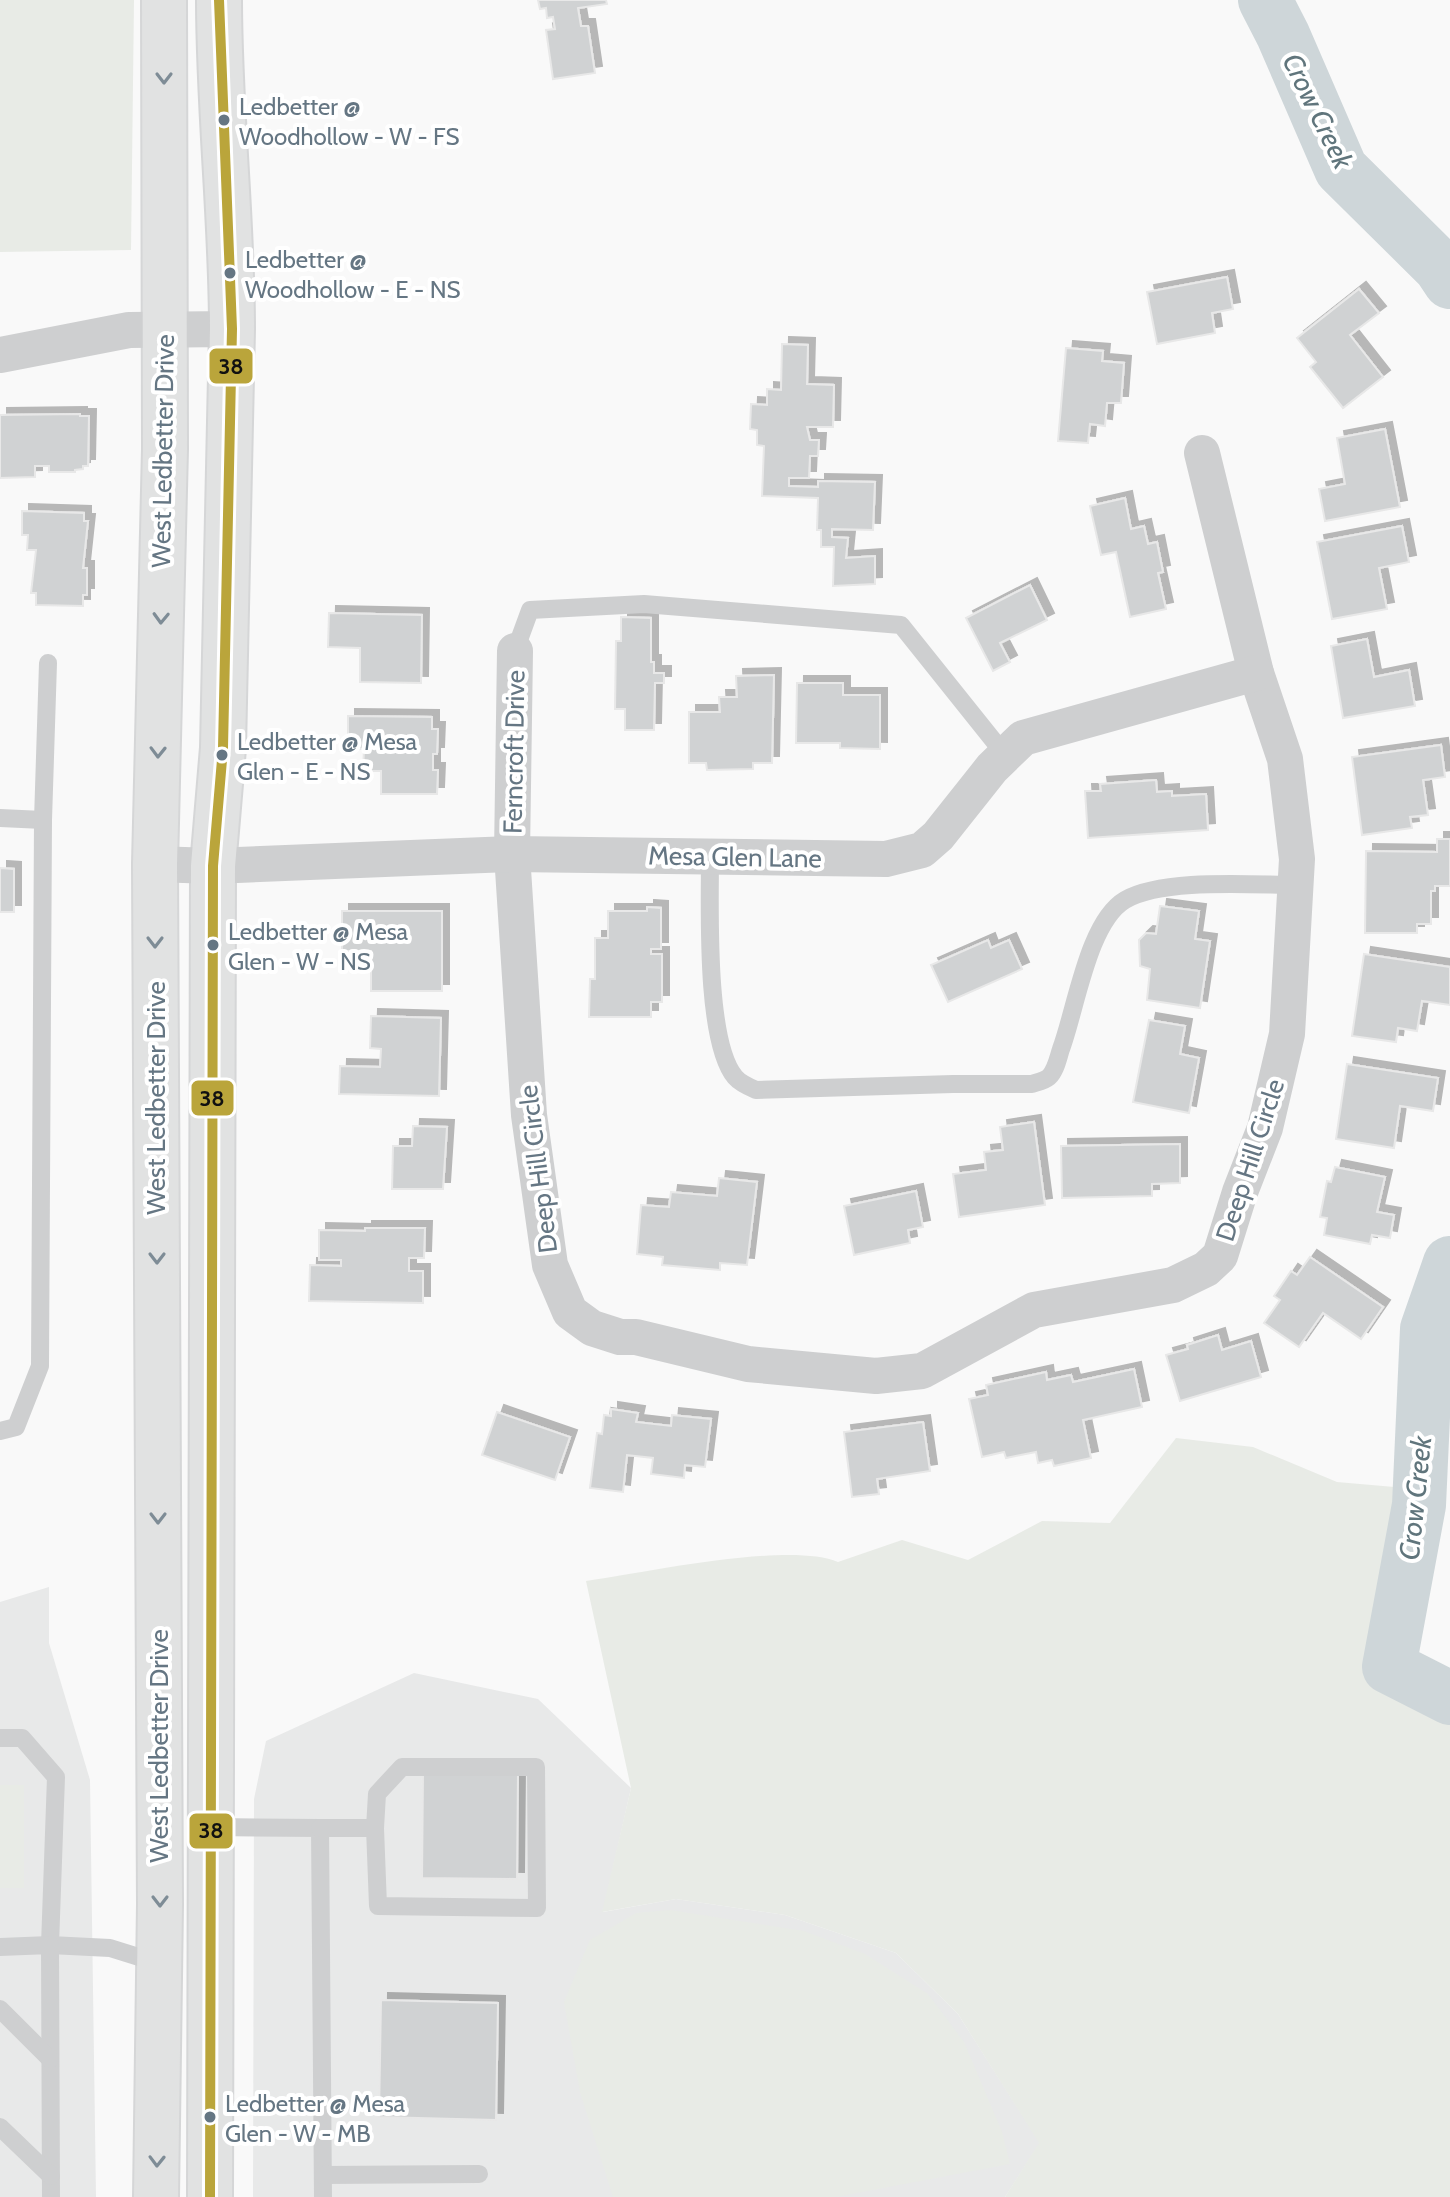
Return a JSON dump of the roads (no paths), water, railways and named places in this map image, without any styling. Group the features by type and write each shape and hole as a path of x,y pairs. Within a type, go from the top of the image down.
{"main road":[{"name":"West Ledbetter Drive","path":"156,2197 160,1964 155,864 165,449 164,0"},
{"name":"West Ledbetter Drive","path":"210,2182 213,866 223,748 232,329 219,0"},
{"path":"159,1670 181,1817 191,1825 211,1827"},
{"path":"160,1964 180,1977 198,2029 210,2182"}],"street":[{"path":"0,355 129,330 232,329"},
{"name":"Deep Hill Circle","path":"512,854 529,1115 550,1265 570,1312 592,1328 620,1337 636,1337 748,1364 876,1376 922,1371 1034,1310 1173,1285 1206,1269 1220,1256 1265,1128 1287,1034 1297,859 1285,759 1256,673 1202,453"},
{"name":"Ferncroft Drive","path":"512,854 515,651"},
{"name":"Mesa Glen Lane","path":"155,864 213,866 512,854 886,859 922,850 938,836 992,768 1023,738 1256,673"}],"lane":[{"path":"515,651 530,610 644,604 901,625 1005,755"},
{"path":"0,1431 16,1427 40,1366 43,820 48,663"},
{"path":"0,818 43,820"},
{"path":"710,856 712,995 719,1034 724,1055 735,1078 756,1090 1032,1084 1044,1080 1052,1075 1098,934 1109,912 1126,899 1168,887 1296,885"},
{"path":"0,1738 22,1738 56,1777 50,1945 51,2197"},
{"path":"402,1767 536,1767 537,1908 378,1906 375,1828 377,1794 402,1767"},
{"path":"211,1827 375,1828"},
{"path":"320,1828 323,2197"},
{"path":"0,1947 50,1945 110,1948 160,1964"},
{"path":"0,2009 50,2059"},
{"path":"0,2127 51,2176"},
{"path":"323,2175 479,2174"}],"waterway":[{"name":"Crow Creek","path":"1265,0 1341,169 1440,267 1450,282"},
{"name":"Crow Creek","path":"1450,1263 1427,1329 1419,1505 1389,1667 1450,1698"}],"place":[{"name":"Ledbetter @ Woodhollow - W - FS","path":"224,120"},
{"name":"Ledbetter @ Woodhollow - E - NS","path":"230,273"},
{"name":"Ledbetter @ Mesa Glen - E - NS","path":"222,755"},
{"name":"Ledbetter @ Mesa Glen - W - NS","path":"213,945"},
{"name":"Ledbetter @ Mesa Glen - W - MB","path":"210,2117"}]}
